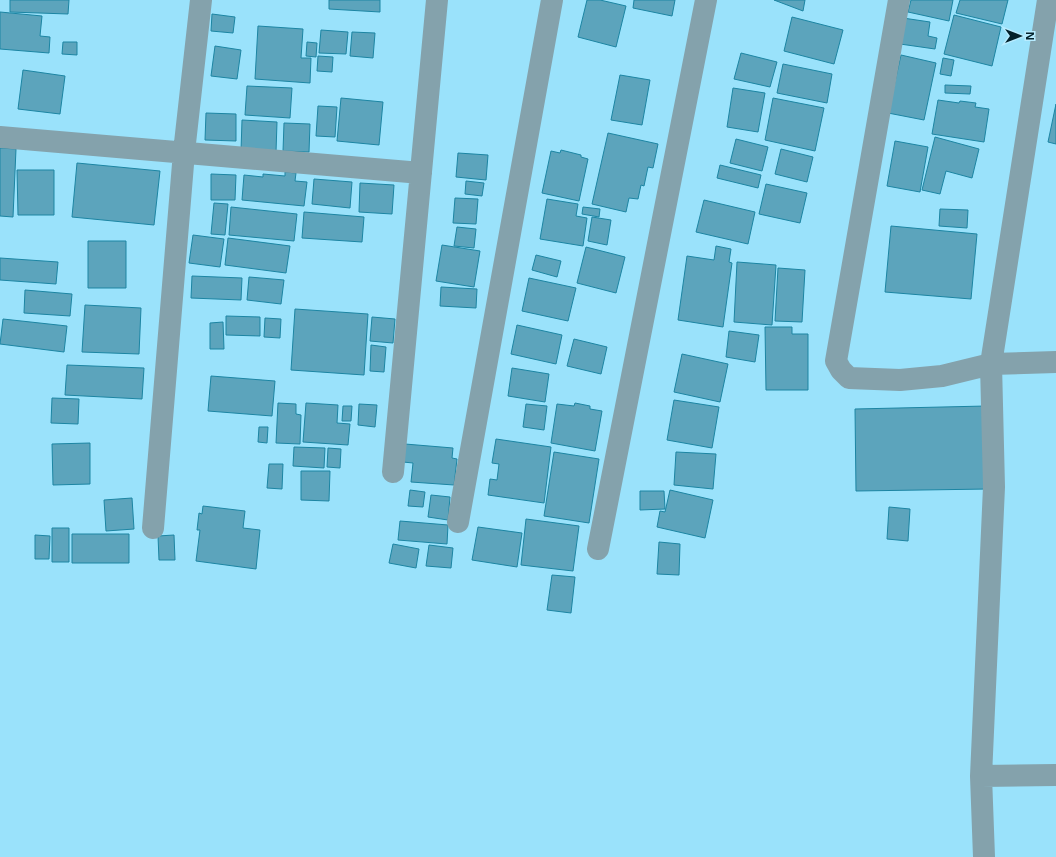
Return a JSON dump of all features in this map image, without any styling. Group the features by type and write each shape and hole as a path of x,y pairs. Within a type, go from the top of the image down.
{"street":[{"path":"153,528 184,152 201,0"},
{"path":"393,472 437,0"},
{"path":"458,522 552,0"},
{"path":"598,548 706,0"},
{"path":"899,0 836,361 841,370 849,378 900,380 942,376 991,364 1056,362"},
{"path":"984,857 981,776 994,487 991,364 1048,0"},
{"path":"0,137 421,173"},
{"path":"981,776 1056,775"}],"building":[{"path":"10,0 69,0 68,14 10,12"},
{"path":"329,0 380,0 380,12 329,9"},
{"path":"587,0 600,0 626,6 616,47 578,37"},
{"path":"634,0 675,0 672,16 633,8"},
{"path":"774,0 805,0 803,11"},
{"path":"911,0 953,0 949,21 908,12"},
{"path":"960,0 1008,0 1002,24 956,13"},
{"path":"0,12 42,16 40,36 50,37 49,53 0,49"},
{"path":"212,14 235,17 233,33 211,31"},
{"path":"954,15 1001,27 992,66 944,54"},
{"path":"792,17 843,30 834,64 784,51"},
{"path":"903,18 930,22 928,36 937,38 935,49 900,44"},
{"path":"258,26 303,29 301,58 311,58 310,83 255,79"},
{"path":"321,30 348,32 346,54 319,53"},
{"path":"352,32 375,33 373,58 350,56"},
{"path":"63,42 77,42 77,55 62,54"},
{"path":"307,42 317,43 316,57 306,56"},
{"path":"215,46 241,50 237,79 211,76"},
{"path":"741,53 777,62 770,87 734,79"},
{"path":"901,55 936,63 924,120 888,113"},
{"path":"318,56 333,57 332,72 317,71"},
{"path":"943,58 954,60 951,76 940,74"},
{"path":"783,64 832,74 827,103 777,93"},
{"path":"23,70 65,76 60,114 18,109"},
{"path":"620,75 650,80 642,125 611,120"},
{"path":"945,85 971,86 970,94 945,93"},
{"path":"247,86 292,88 290,118 245,115"},
{"path":"733,88 765,93 758,132 727,127"},
{"path":"341,98 383,102 379,145 337,141"},
{"path":"773,98 824,108 815,151 765,140"},
{"path":"938,100 959,103 960,101 976,103 975,107 989,109 984,142 932,134"},
{"path":"1056,104 1056,144 1048,142"},
{"path":"318,106 337,107 335,137 316,136"},
{"path":"206,113 236,114 236,141 205,140"},
{"path":"242,120 277,122 276,152 241,151"},
{"path":"284,123 310,124 309,152 283,151"},
{"path":"608,133 658,144 653,168 648,167 644,186 641,185 638,199 629,198 626,212 592,204"},
{"path":"935,137 979,149 972,178 946,171 940,194 922,190"},
{"path":"736,139 768,147 762,171 730,163"},
{"path":"895,141 928,147 920,192 887,186"},
{"path":"0,148 16,149 13,217 0,216"},
{"path":"781,149 813,157 807,182 775,174"},
{"path":"561,150 581,155 581,157 588,159 579,201 542,193 551,151 560,153"},
{"path":"458,153 488,155 486,180 456,177"},
{"path":"77,163 160,171 154,225 72,217"},
{"path":"720,165 761,175 758,188 717,178"},
{"path":"17,170 54,170 54,215 18,215"},
{"path":"285,172 296,173 295,181 307,182 304,206 242,200 244,175 263,177 263,174 285,176"},
{"path":"211,174 236,175 235,200 211,200"},
{"path":"314,179 352,182 350,208 312,204"},
{"path":"466,181 484,183 482,196 465,194"},
{"path":"360,183 394,185 392,214 359,212"},
{"path":"766,184 807,193 800,223 759,214"},
{"path":"455,198 478,199 476,224 453,223"},
{"path":"547,199 578,204 576,216 587,218 583,246 540,239"},
{"path":"704,200 755,212 748,244 696,232"},
{"path":"214,203 228,204 225,235 211,234"},
{"path":"231,207 297,214 294,241 229,235"},
{"path":"583,207 600,209 599,217 582,214"},
{"path":"940,209 968,210 967,228 939,226"},
{"path":"304,212 364,217 362,242 302,238"},
{"path":"592,217 611,220 607,245 588,241"},
{"path":"891,226 977,234 971,299 885,292"},
{"path":"457,227 476,229 474,248 454,246"},
{"path":"193,235 224,239 220,267 189,263"},
{"path":"228,238 290,246 286,273 225,265"},
{"path":"88,241 126,241 126,288 88,288"},
{"path":"442,245 480,251 474,287 436,281"},
{"path":"716,246 731,249 729,262 732,263 723,327 678,320 687,256 714,260"},
{"path":"586,247 625,257 616,293 577,283"},
{"path":"536,255 561,261 557,277 532,270"},
{"path":"0,258 58,262 56,284 0,280"},
{"path":"737,262 776,265 772,325 734,322"},
{"path":"778,268 805,270 802,322 775,321"},
{"path":"192,276 242,278 241,300 191,298"},
{"path":"249,277 284,280 281,304 247,300"},
{"path":"529,278 576,288 568,321 522,311"},
{"path":"441,287 477,289 476,308 440,306"},
{"path":"25,290 72,294 70,316 24,313"},
{"path":"85,305 141,308 139,354 82,352"},
{"path":"295,309 368,314 364,375 291,370"},
{"path":"226,316 260,317 260,336 226,335"},
{"path":"372,317 395,319 393,343 370,341"},
{"path":"265,318 281,319 280,338 264,337"},
{"path":"3,319 67,326 64,352 0,344"},
{"path":"223,322 224,349 210,349 210,323"},
{"path":"517,325 562,335 556,364 511,354"},
{"path":"765,327 792,327 792,334 808,334 808,390 766,390"},
{"path":"729,331 759,335 755,362 726,357"},
{"path":"574,339 607,347 601,374 567,366"},
{"path":"371,345 386,347 384,372 370,371"},
{"path":"682,354 728,364 720,402 674,392"},
{"path":"67,365 144,368 142,399 65,395"},
{"path":"512,368 549,374 545,402 508,396"},
{"path":"211,376 275,381 272,416 208,411"},
{"path":"52,398 79,399 78,424 51,423"},
{"path":"674,400 719,407 712,448 667,440"},
{"path":"278,403 296,404 296,414 301,415 300,444 276,443"},
{"path":"306,403 338,405 337,423 350,424 348,445 303,442"},
{"path":"575,403 590,406 590,409 602,411 595,451 551,443 557,404 574,406"},
{"path":"359,404 377,405 375,427 358,425"},
{"path":"526,404 547,406 544,430 523,427"},
{"path":"343,406 352,406 351,421 342,421"},
{"path":"986,406 988,489 856,491 855,409"},
{"path":"259,427 268,427 267,443 258,442"},
{"path":"496,439 551,447 544,503 488,495 490,479 497,480 499,464 492,463"},
{"path":"90,443 90,484 53,485 52,444"},
{"path":"405,444 453,448 452,458 457,459 454,485 411,482 413,463 403,462"},
{"path":"294,447 325,448 324,468 293,466"},
{"path":"328,448 341,449 340,468 327,467"},
{"path":"554,452 599,459 589,523 544,516"},
{"path":"676,452 716,454 713,489 674,485"},
{"path":"269,464 283,464 282,489 267,488"},
{"path":"301,471 330,471 329,501 301,500"},
{"path":"410,490 425,492 423,507 408,506"},
{"path":"670,490 713,500 705,538 657,527 660,511 665,512"},
{"path":"640,491 664,491 665,509 640,510"},
{"path":"431,495 450,497 448,520 428,517"},
{"path":"132,498 134,529 106,531 104,500"},
{"path":"203,506 245,511 243,528 260,530 256,569 196,561 200,530 197,530 199,513 202,514"},
{"path":"889,507 910,509 908,541 887,539"},
{"path":"526,519 579,526 573,571 521,565"},
{"path":"400,521 448,525 447,544 398,540"},
{"path":"478,527 522,533 517,567 472,560"},
{"path":"52,528 69,528 69,562 52,562"},
{"path":"72,534 129,534 129,563 72,563"},
{"path":"35,535 50,536 49,559 35,559"},
{"path":"174,535 175,560 159,560 158,536"},
{"path":"659,542 680,544 679,575 657,574"},
{"path":"393,544 419,549 416,568 389,563"},
{"path":"429,545 453,548 451,568 426,566"},
{"path":"552,575 575,577 571,613 547,610"}]}
